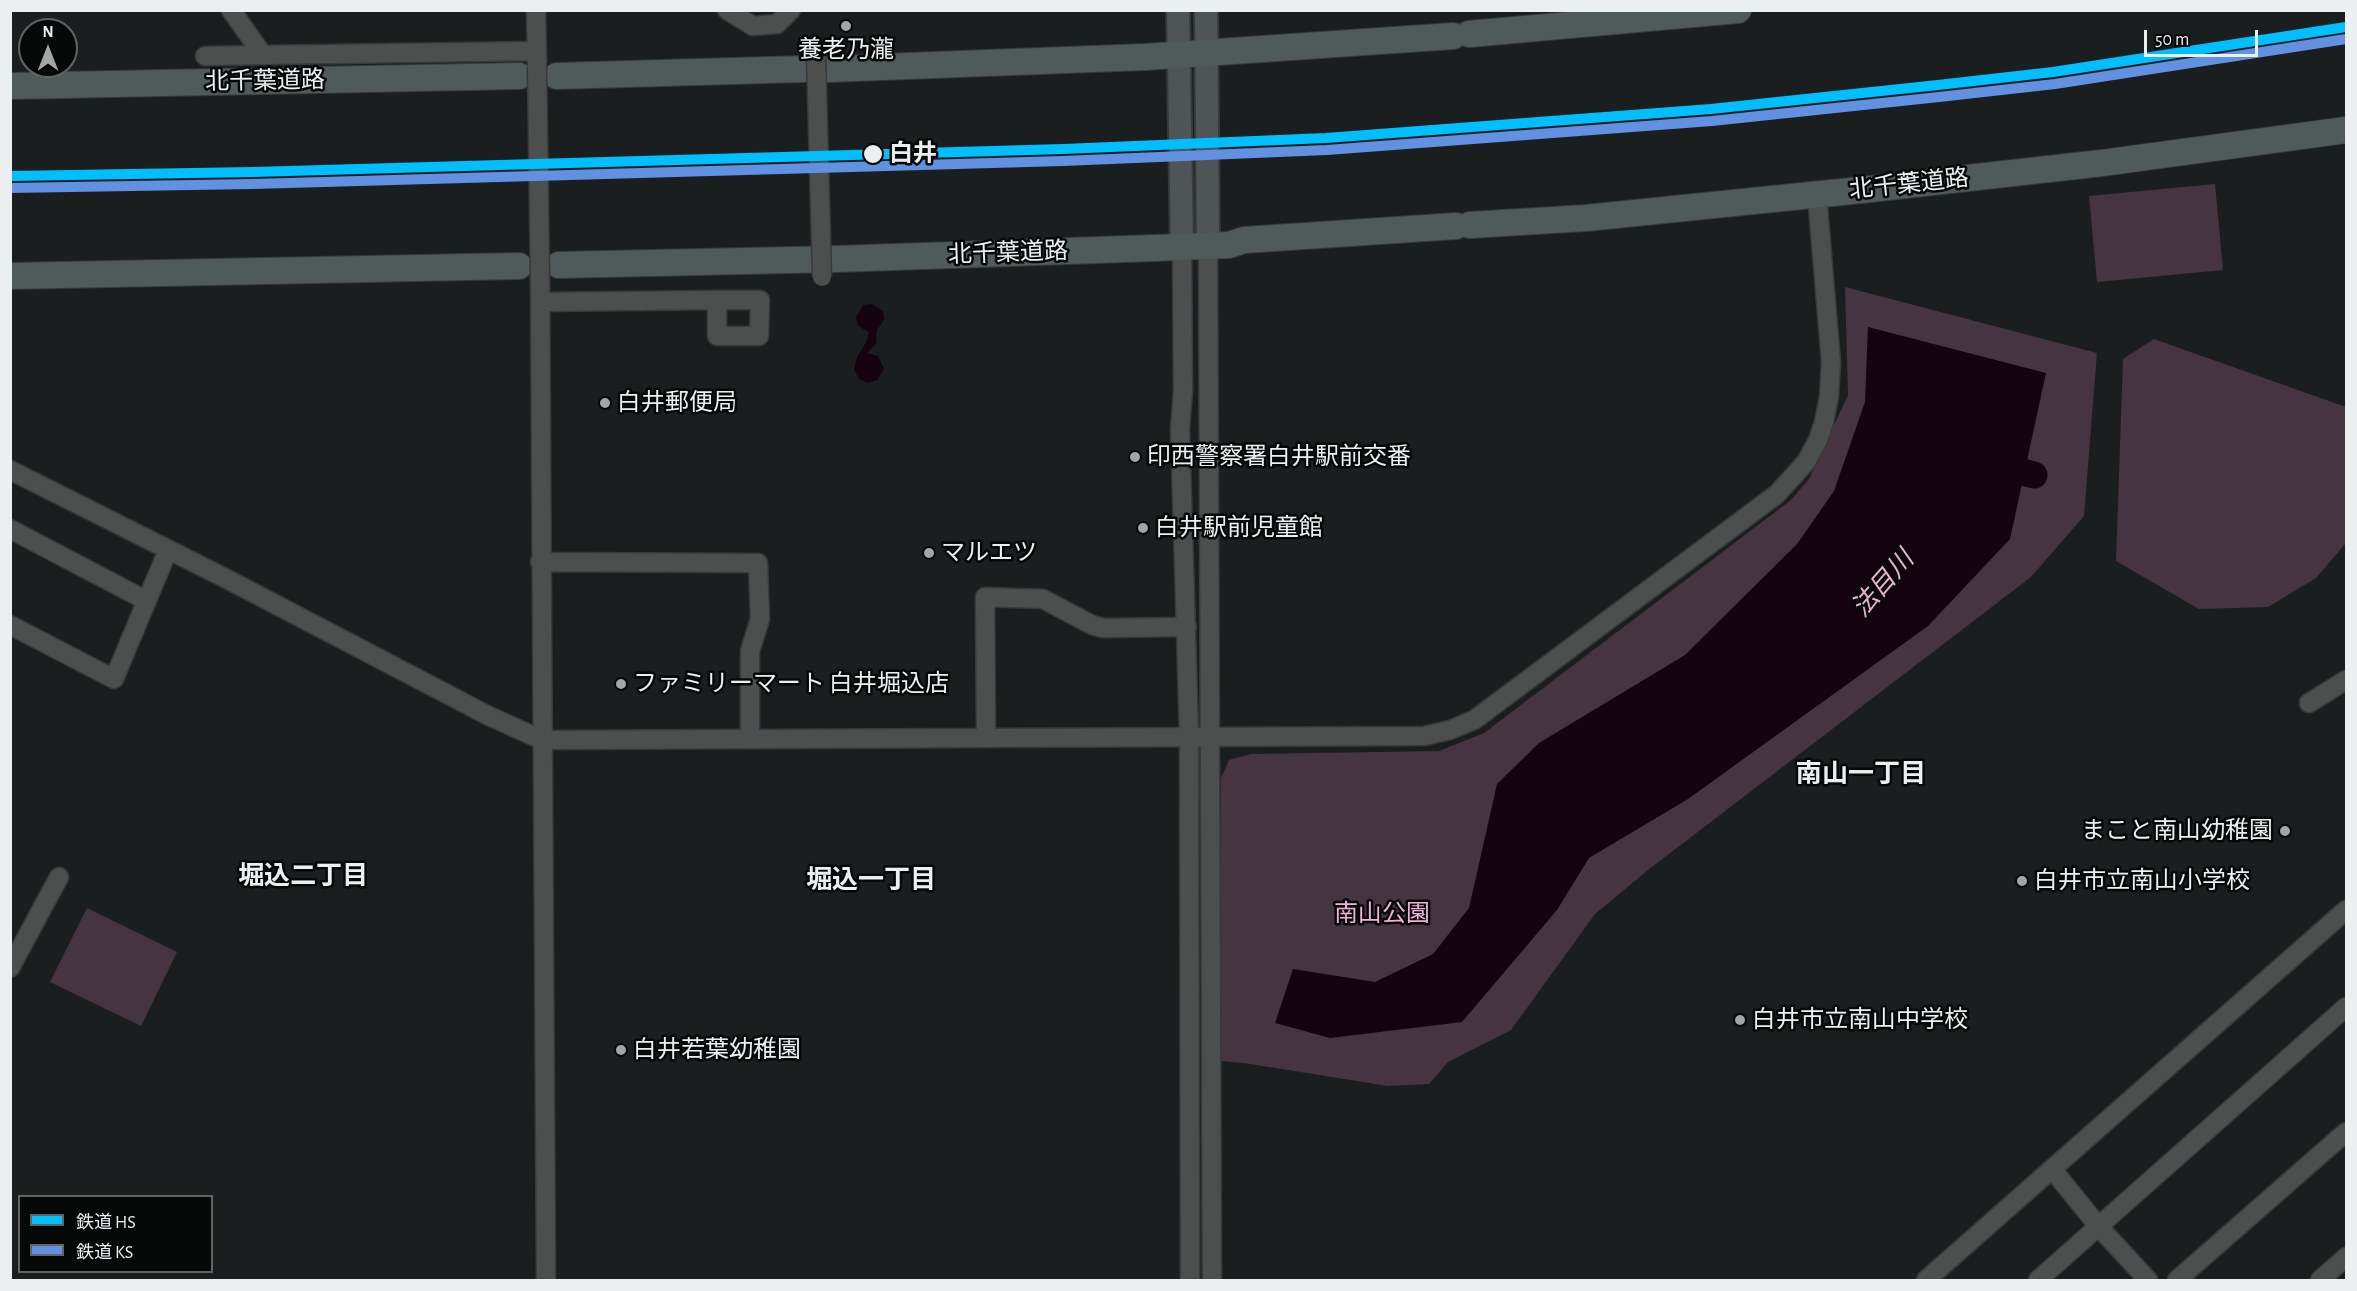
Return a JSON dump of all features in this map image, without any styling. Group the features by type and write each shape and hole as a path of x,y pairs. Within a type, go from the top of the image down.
{"highway":[{"name":"北千葉道路","path":"10,86 537,67 1179,60 1738,10"},
{"name":"北千葉道路","path":"10,276 539,270 837,259 1208,240 1229,244 1244,240 1586,218 1817,195 2102,163 2346,130"}],"main road":[{"path":"1178,10 1182,241"},
{"path":"1206,10 1208,240"}],"street":[{"path":"231,10 263,55"},
{"path":"536,10 546,1281"},
{"path":"728,10 753,26 777,24 790,10"},
{"path":"205,56 263,55 537,67"},
{"path":"816,65 822,278"},
{"path":"10,470 487,715 542,740 1424,736 1450,730 1474,720 1777,494 1806,462 1818,440 1829,397 1831,362 1817,195"},
{"path":"1208,240 1212,1281"},
{"path":"1182,241 1183,391 1180,429 1189,736 1190,1281"},
{"path":"540,302 717,300"},
{"path":"10,529 147,601"},
{"path":"10,625 114,679 168,550"},
{"path":"540,562 758,563 760,619 750,651 750,739"},
{"path":"986,737 985,597 1043,599 1092,625 1103,628 1187,627"},
{"path":"2309,704 2346,680"},
{"path":"10,968 59,877"},
{"path":"1926,1281 2346,910"},
{"path":"2038,1281 2346,1007"},
{"path":"2177,1281 2346,1132"},
{"path":"2052,1169 2099,1227 2148,1281"},
{"path":"2320,1281 2343,1267"}],"green space":[{"path":"2215,184 2223,270 2097,282 2089,196"},
{"name":"南山公園","path":"1845,287 2097,353 2084,516 2031,577 1648,870 1595,914 1511,1030 1448,1062 1429,1084 1388,1086 1220,1061 1221,778 1229,760 1251,754 1439,751 1484,733 1791,500 1809,479 1848,395"},
{"path":"2154,339 2346,407 2346,543 2316,578 2268,607 2199,609 2116,561 2123,359"},
{"path":"87,908 177,952 141,1026 50,982"}],"water":[{"path":"872,304 883,311 884,320 877,330 876,344 867,353 878,356 884,369 877,380 868,383 859,379 854,370 857,357 869,332 858,326 856,317 863,305"},
{"path":"1868,327 2046,373 2010,539 1928,626 1688,799 1589,858 1557,910 1462,1022 1330,1038 1275,1023 1293,969 1375,982 1433,954 1469,908 1497,784 1539,743 1685,655 1797,544 1834,491 1865,402"}],"waterway":[{"name":"法目川","path":"1989,463 2034,475"}],"rail line":[{"name":"HS","path":"10,176 253,172 1063,149 1326,138 1711,109 1938,85 2053,72 2346,27"},
{"name":"KS","path":"10,188 253,184 1063,161 1327,150 1712,121 1939,97 2055,84 2346,39"}],"place":[{"name":"養老乃瀧","path":"846,26"},
{"name":"白井","path":"873,154"},
{"name":"白井郵便局","path":"605,403"},
{"name":"印西警察署白井駅前交番","path":"1135,457"},
{"name":"白井駅前児童館","path":"1143,528"},
{"name":"マルエツ","path":"929,553"},
{"name":"ファミリーマート 白井堀込店","path":"621,684"},
{"name":"まこと南山幼稚園","path":"2285,831"},
{"name":"白井市立南山小学校","path":"2022,881"},
{"name":"白井市立南山中学校","path":"1740,1020"},
{"name":"白井若葉幼稚園","path":"621,1050"}],"district":[{"name":"南山一丁目","path":"1861,774"},
{"name":"堀込二丁目","path":"303,876"},
{"name":"堀込一丁目","path":"871,880"}]}
